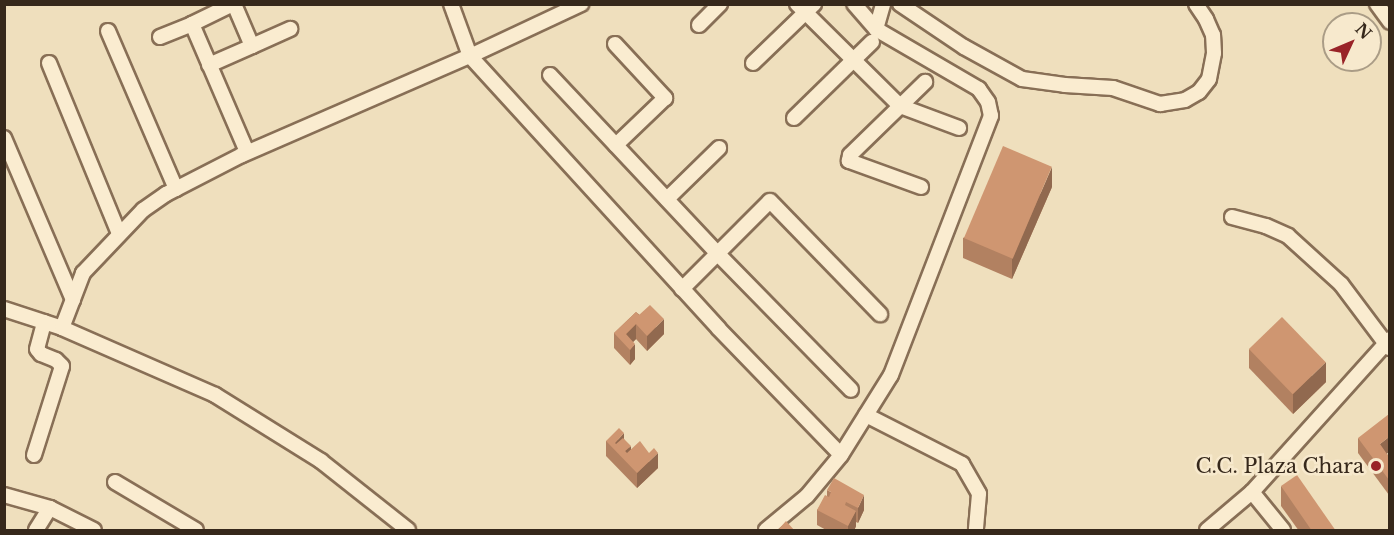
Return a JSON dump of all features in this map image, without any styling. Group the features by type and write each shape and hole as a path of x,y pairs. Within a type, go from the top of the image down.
{"street":[{"path":"160,37 234,4 252,46"},
{"path":"451,4 470,56 682,289 841,455"},
{"path":"62,328 83,273 143,210 176,189 247,152 470,56 581,4"},
{"path":"699,25 720,4"},
{"path":"766,531 807,496 841,455 891,375 990,116 988,102 979,89 874,35 854,4"},
{"path":"794,118 853,60 874,35 883,4"},
{"path":"900,4 964,47 1022,79 1065,86 1113,88 1150,102 1167,104 1191,97 1205,86 1209,79 1214,53 1213,35 1196,4"},
{"path":"1377,4 1389,22"},
{"path":"753,63 806,7 853,60 900,106 959,128"},
{"path":"192,24 247,152"},
{"path":"209,65 290,29"},
{"path":"108,31 176,189"},
{"path":"615,44 665,98 616,145"},
{"path":"49,63 119,234"},
{"path":"550,75 718,254 851,390"},
{"path":"921,187 849,161 850,155 925,82"},
{"path":"4,138 73,300"},
{"path":"667,199 719,148"},
{"path":"682,289 770,201 880,314"},
{"path":"1207,531 1252,492 1388,343 1341,284 1288,236 1266,226 1232,217"},
{"path":"4,309 62,328 215,395 321,461 399,528"},
{"path":"34,455 62,366 56,360 41,354 37,349 44,322"},
{"path":"866,416 962,464 978,494 976,531"},
{"path":"115,482 196,531"},
{"path":"1252,492 1283,531"},
{"path":"4,495 50,508 94,531"},
{"path":"36,531 50,508"}],"building":[{"path":"1003,146 1052,167 1013,259 964,238"},
{"path":"650,305 664,319 647,336 636,324 626,334 635,344 630,350 614,333 636,312 639,315"},
{"path":"1282,317 1326,362 1293,394 1249,349"},
{"path":"1389,414 1389,437 1380,444 1389,457 1389,480 1358,438"},
{"path":"619,428 624,433 615,443 623,438 631,446 625,451 627,453 640,441 649,453 654,448 658,453 637,473 606,441"},
{"path":"1297,475 1336,531 1312,531 1281,486"},
{"path":"834,478 864,495 858,508 846,502 845,505 856,511 848,526 817,510 825,495 829,497 831,492 827,490"},
{"path":"786,521 795,531 777,531"}],"place":[{"name":"C.C. Plaza Chara","path":"1376,466"}]}
